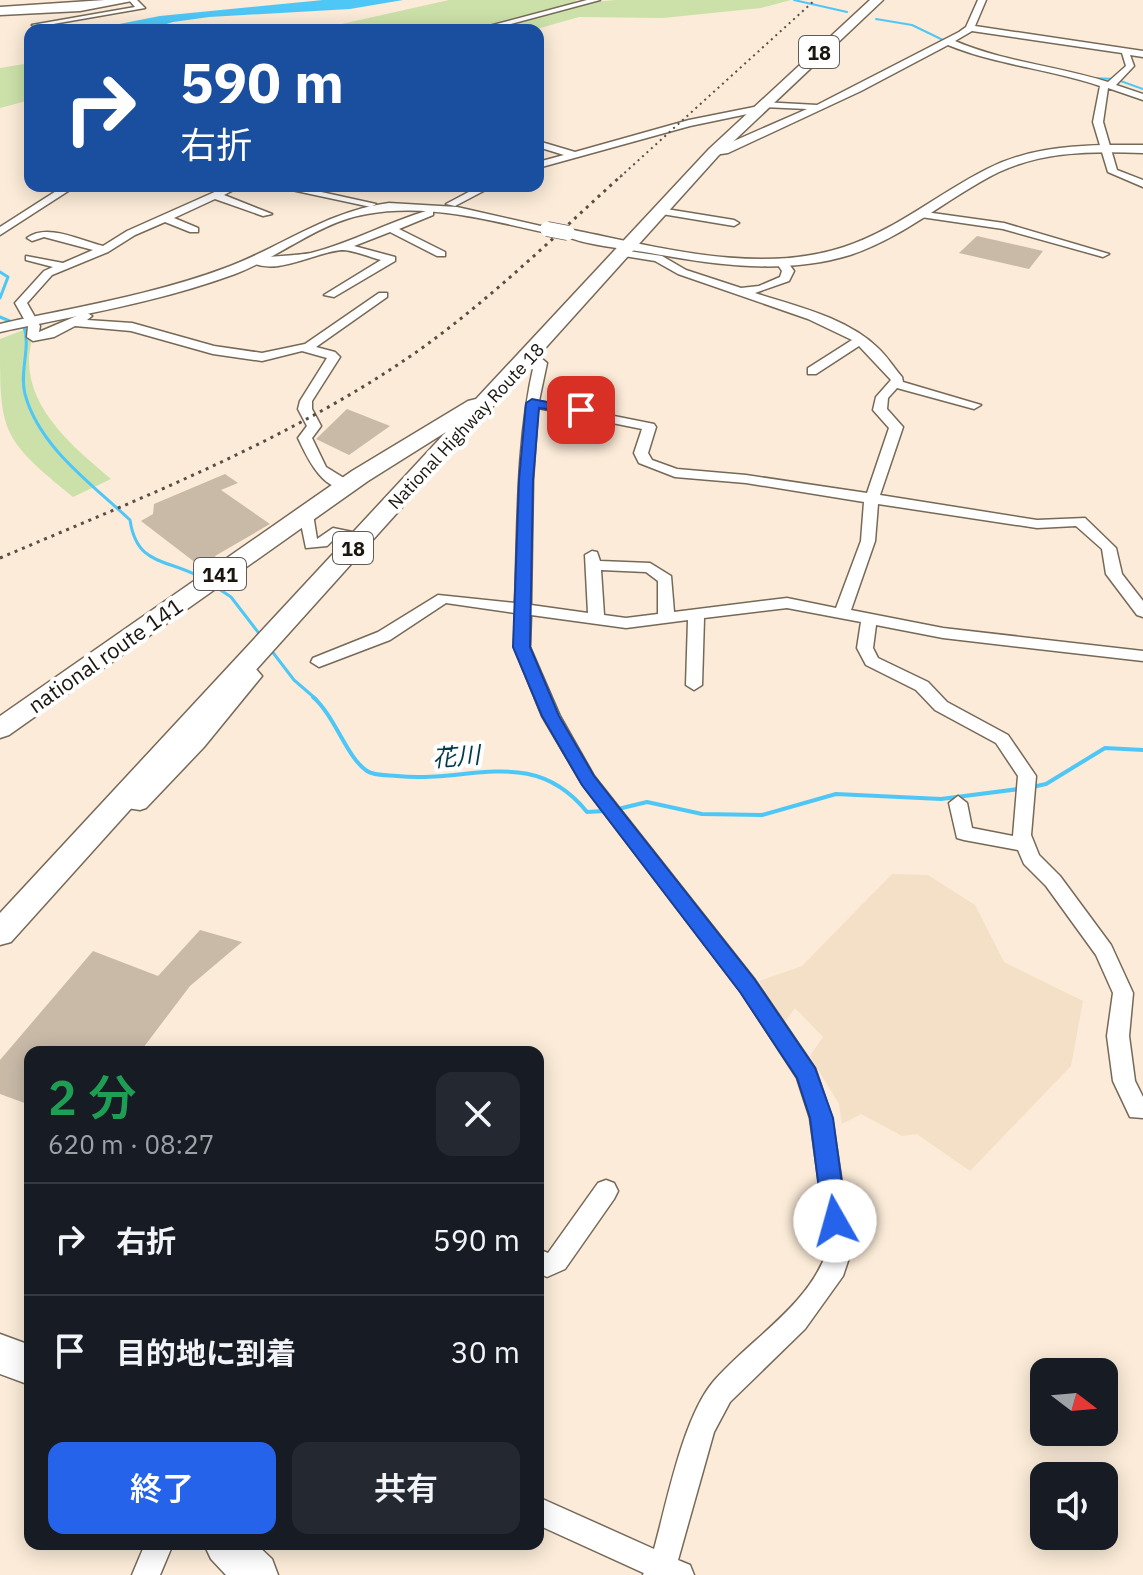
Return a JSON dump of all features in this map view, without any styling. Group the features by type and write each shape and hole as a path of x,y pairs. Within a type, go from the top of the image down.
{"main road":[{"path":"0,11 80,7 132,0"},
{"name":"National Highway Route 18","path":"0,933 362,538 452,427 490,399 531,356 714,152 877,0"},
{"name":"national route 141","path":"0,729 347,486 452,427"},
{"path":"0,1354 24,1363"},
{"path":"232,1550 256,1575"}],"street":[{"path":"43,24 141,8 132,0"},
{"path":"502,24 596,0"},
{"path":"714,152 725,151 818,107 970,28 982,0"},
{"path":"970,28 1143,54"},
{"path":"947,41 983,56 1073,74 1104,87 1143,97"},
{"path":"1104,87 1114,83 1130,66 1125,51"},
{"path":"1104,87 1098,122 1113,172 1143,184"},
{"path":"544,163 761,107 818,107"},
{"path":"544,146 572,154"},
{"path":"626,249 730,261 782,262 855,248 1004,165 1060,151 1143,149"},
{"path":"0,232 62,192"},
{"path":"101,304 76,323 33,337 35,331 27,322 21,303 41,277 104,250 131,233 217,192"},
{"path":"225,192 267,214"},
{"path":"309,192 371,204"},
{"path":"451,204 476,192"},
{"path":"0,328 213,277 255,261 335,220 386,208 442,209 568,233 658,258 682,272 743,290 853,335 873,350 898,380 882,397 880,410 896,427 889,458 872,498 868,541 842,613"},
{"path":"660,211 734,223"},
{"path":"255,261 270,264 339,246 429,213"},
{"path":"918,214 1004,226 1103,254"},
{"path":"166,218 194,230"},
{"path":"389,228 441,254"},
{"path":"32,238 43,233 104,250"},
{"path":"330,295 391,259 339,246"},
{"path":"30,258 62,266"},
{"path":"743,290 761,289 785,279 788,271 782,262"},
{"path":"76,323 132,327 213,350 262,357 307,348 383,295"},
{"path":"812,371 858,341"},
{"path":"307,348 334,357 306,401 305,409 314,426 305,438 320,469 347,486"},
{"path":"531,356 541,363 532,403 521,608 522,647 551,716 588,780 748,986 807,1075 821,1118 841,1256 831,1276 796,1320 721,1393 702,1428 667,1573 544,1514"},
{"path":"896,384 974,405"},
{"path":"532,403 649,427 641,453 646,463 656,468 1037,524 1080,521 1109,548 1114,574 1143,612"},
{"path":"306,514 311,545 322,543 333,532 362,538"},
{"path":"596,619 592,560 650,568 666,579 666,618"},
{"path":"319,662 363,649 393,634 443,598 626,623 787,603 943,633 1143,656"},
{"path":"694,685 696,614"},
{"path":"869,619 865,648 872,661 922,686 941,706 1002,739 1027,776 1022,835 1031,859 1053,881 1104,951 1119,982 1123,993 1118,1036 1124,1081 1138,1110"},
{"path":"958,803 964,833 1026,845"},
{"path":"544,1263 556,1261 606,1191"},
{"path":"146,1575 156,1550"}],"shaded area":[{"path":"892,874 928,875 975,905 1004,962 1083,1001 1071,1066 970,1171 917,1134 902,1136 861,1114 842,1124 839,1104 810,1056 823,1037 795,1008 785,1022 759,981 802,966"}],"green space":[{"path":"449,0 577,0 571,4 615,0 791,0 761,8 663,18 579,17 544,27 544,24 342,24"},
{"path":"24,64 24,102 0,108 0,68"},
{"path":"34,326 29,357 30,376 36,394 45,411 69,441 111,479 73,497 18,445 9,431 4,414 0,339"}],"water":[{"path":"323,0 403,0 350,9 209,17 166,24 119,24 160,16"}],"building":[{"path":"977,236 1043,251 1029,269 959,253"},
{"path":"347,409 390,426 349,455 316,439"},
{"path":"225,474 238,483 221,490 270,524 215,556 218,561 205,570 141,521 153,514 154,504"},
{"path":"200,930 242,942 190,986 145,1046 24,1046 24,1103 0,1094 0,1060 93,951 158,976"}],"waterway":[{"path":"794,0 847,12"},
{"path":"876,19 912,25 943,40"},
{"path":"1091,78 1115,79 1143,89"},
{"name":"花川","path":"0,272 8,277 0,298"},
{"name":"花川","path":"0,317 24,327 25,394 32,413 54,448 130,520 139,546 147,554 202,578"},
{"name":"花川","path":"213,585 231,597 261,636"},
{"name":"花川","path":"271,650 294,680 316,699"},
{"name":"花川","path":"313,697 328,715 353,757 370,773 423,777 521,773 544,779 566,791 587,812 605,811"},
{"name":"花川","path":"1032,787 1046,784 1105,748 1143,750"},
{"name":"花川","path":"618,809 647,802 702,814 762,815 836,794 941,799 1019,789"}],"railway":[{"path":"620,177 815,0"},
{"path":"0,558 213,466 366,385 469,312 622,175"}],"route":[{"path":"581,410 532,403 525,499 522,647 551,716 588,780 748,986 807,1075 821,1118 835,1221"}]}
